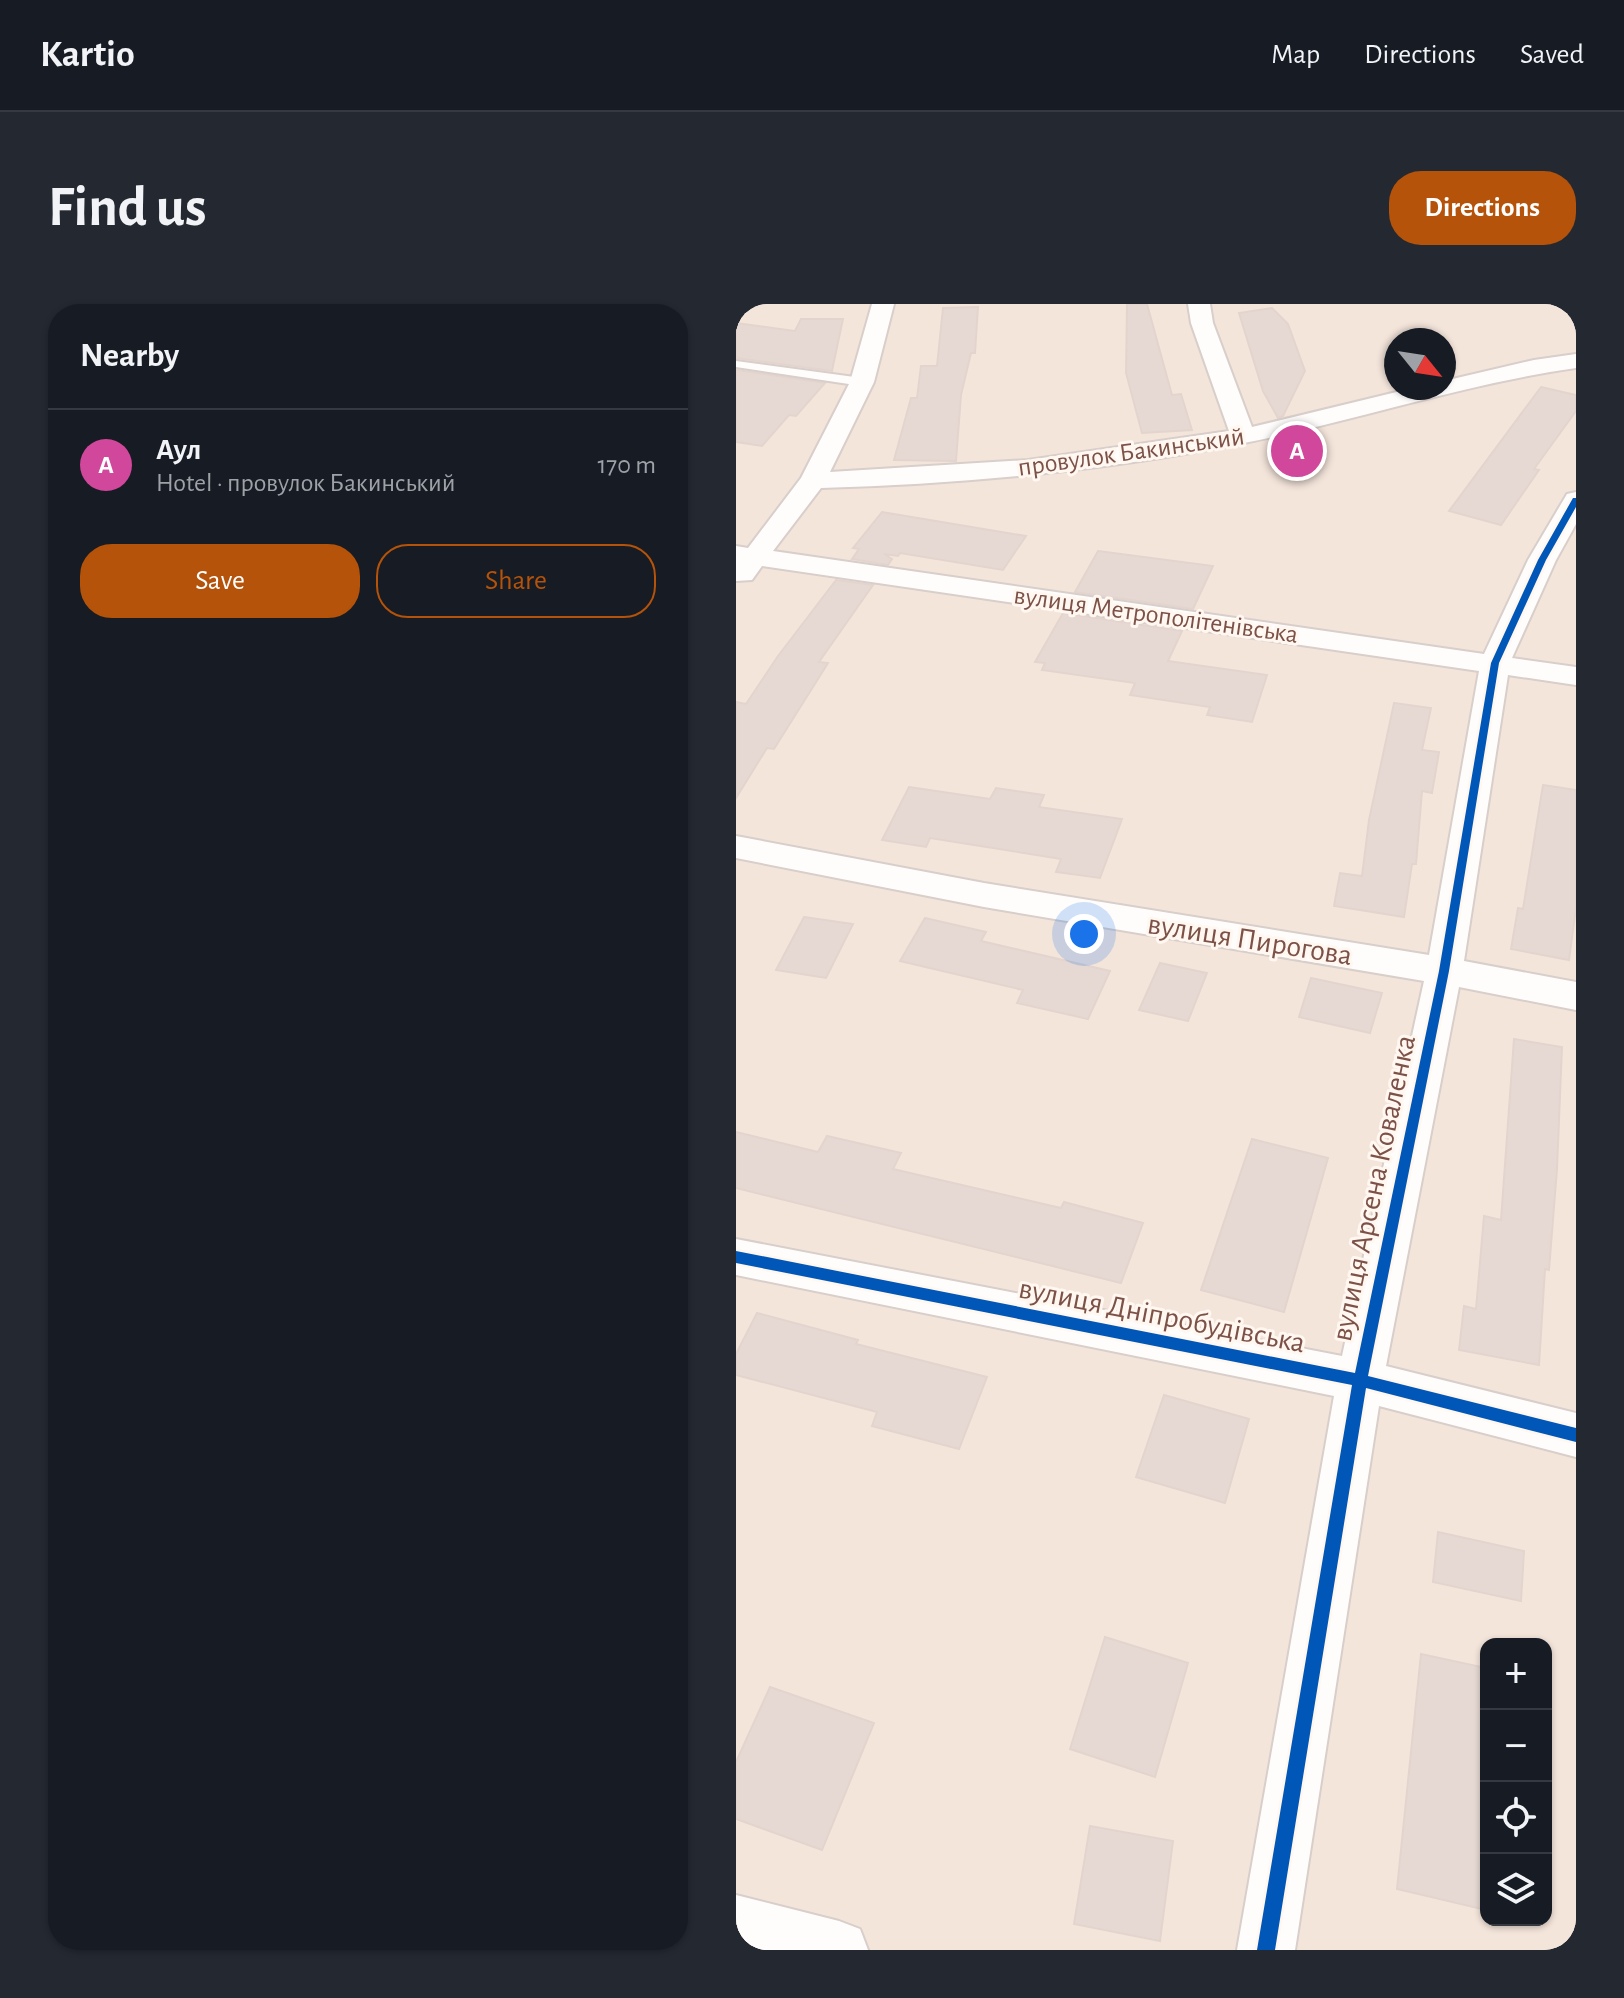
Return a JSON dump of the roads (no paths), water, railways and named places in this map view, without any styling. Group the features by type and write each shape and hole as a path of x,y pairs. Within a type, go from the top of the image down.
{"street":[{"path":"736,581 745,555 813,480 862,382 883,304"},
{"path":"1199,304 1202,323 1243,436"},
{"name":"провулок Бакинський","path":"1456,385 1534,367 1576,361"},
{"name":"провулок Бакинський","path":"813,480 937,476 1097,459 1243,436 1394,400"},
{"name":"вулиця Арсена Коваленка","path":"1266,1950 1360,1380 1444,971 1495,663 1542,560 1576,500"},
{"name":"вулиця Метрополітенівська","path":"745,555 1576,676"},
{"name":"вулиця Пирогова","path":"736,847 984,895 1444,971 1576,996"},
{"name":"вулиця Дніпробудівська","path":"736,1257 1360,1380 1576,1435"},
{"path":"736,1924 839,1950"}],"lane":[{"path":"736,364 862,382"}],"place":[{"name":"Аул","path":"1297,451"}]}
